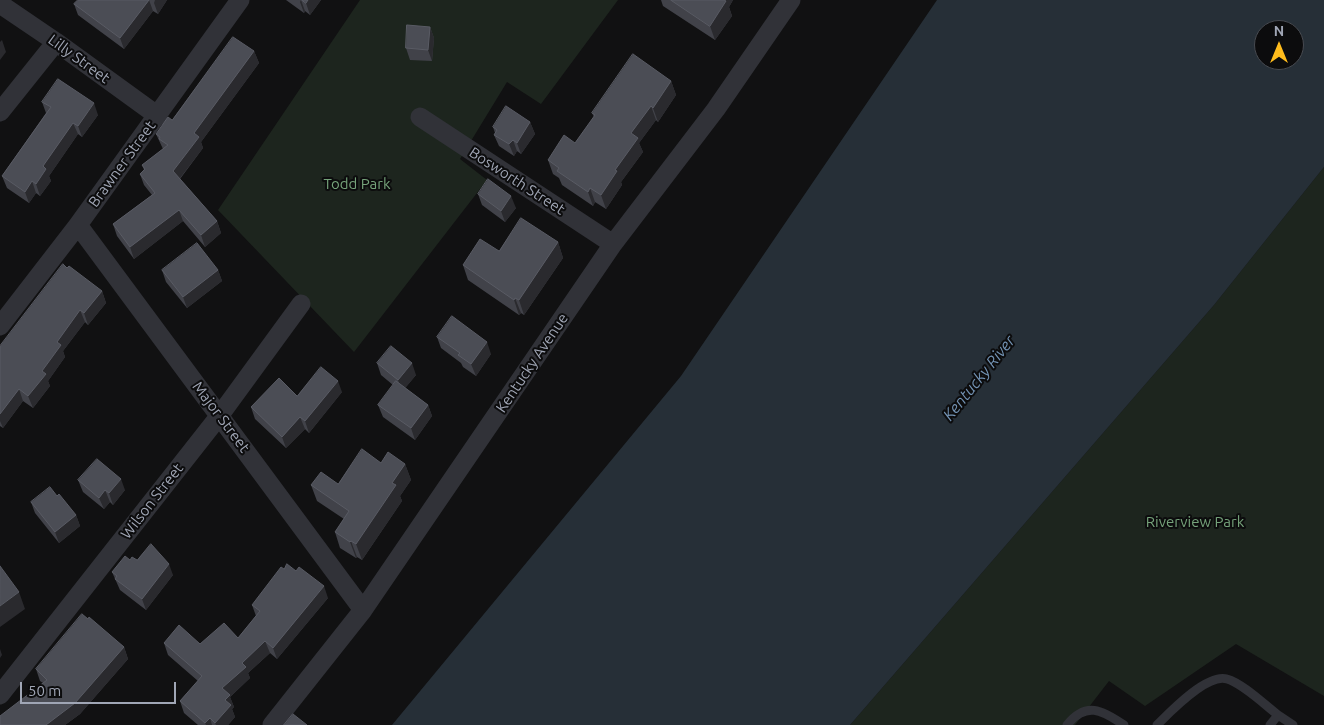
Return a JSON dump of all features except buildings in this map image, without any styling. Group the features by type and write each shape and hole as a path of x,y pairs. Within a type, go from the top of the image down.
{"street":[{"name":"Brawner Street","path":"0,326 78,225 240,0"},
{"name":"Kentucky Avenue","path":"272,725 363,610 613,244 716,109 791,0"},
{"name":"Lilly Street","path":"0,4 158,116"},
{"path":"0,112 56,42"},
{"name":"Bosworth Street","path":"420,117 613,244"},
{"name":"Major Street","path":"78,225 220,414 363,610"},
{"name":"Wilson Street","path":"0,696 220,414 301,304"}],"lane":[{"path":"1158,725 1179,702 1198,688 1224,678 1234,681 1293,725"},
{"path":"1067,725 1074,716 1091,709 1103,712 1124,725"},
{"path":"1270,725 1278,715"}],"green space":[{"name":"Todd Park","path":"360,0 618,0 541,104 507,82 460,159 487,180 354,352 218,210"},
{"name":"Riverview Park","path":"1324,167 1324,696 1236,644 1145,706 1109,681 1075,725 850,725 1214,305"}],"water":[{"name":"Kentucky River","path":"937,0 1324,0 1324,167 1214,305 850,725 392,725 681,376"}]}
